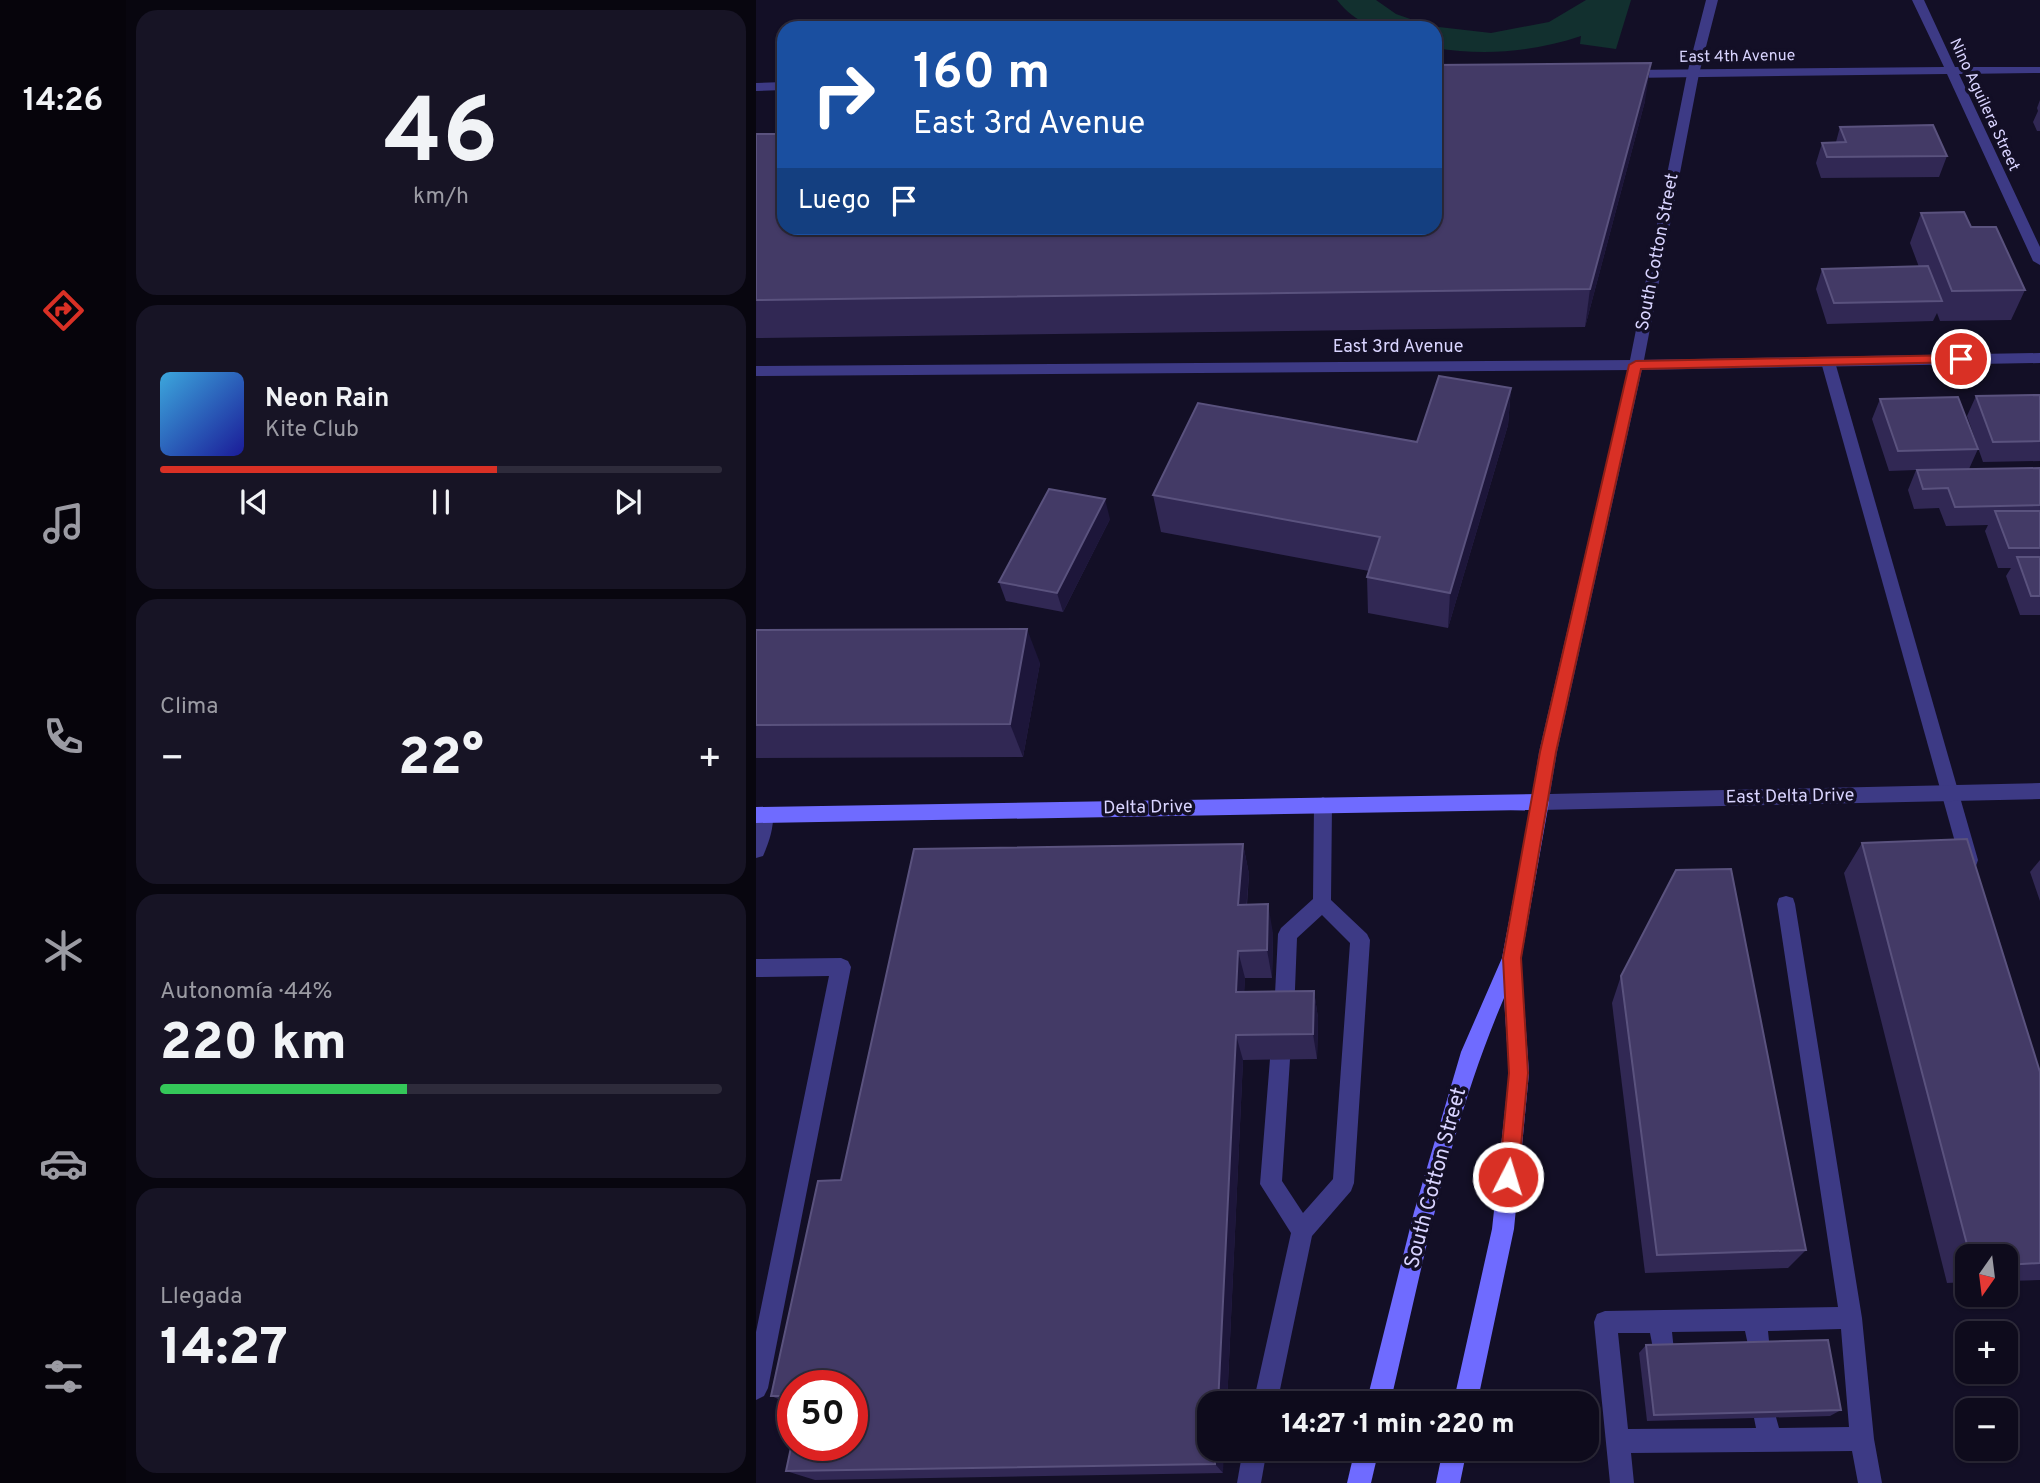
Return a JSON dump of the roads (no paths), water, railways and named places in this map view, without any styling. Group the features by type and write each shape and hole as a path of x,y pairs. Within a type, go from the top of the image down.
{"main road":[{"name":"Delta Drive","path":"761,815 1540,802"},
{"name":"South Cotton Street","path":"1381,1391 1425,1212 1471,1052 1512,958 1540,802"},
{"name":"South Cotton Street","path":"1468,1391 1503,1229 1519,1073 1512,958"},
{"path":"1359,1483 1364,1461"},
{"path":"1448,1483 1453,1461"}],"street":[{"name":"South Cotton Street","path":"1540,802 1548,752 1636,365 1693,74 1712,0"},
{"name":"Nino Aguilera Street","path":"1918,0 2040,261"},
{"name":"East 4th Avenue","path":"1611,75 2040,70"},
{"path":"756,87 777,86"},
{"name":"East 3rd Avenue","path":"756,371 1636,365 2040,358"},
{"path":"1828,362 1973,877"},
{"name":"East Delta Drive","path":"1540,802 2040,791"},
{"path":"1268,1391 1302,1231 1343,1183 1360,940 1322,902 1323,805"},
{"path":"756,849 761,815"},
{"path":"1284,1018 1288,934 1322,902"},
{"path":"1786,904 1851,1318 1862,1439 1870,1483"},
{"path":"756,968 841,967 756,1388"},
{"path":"1280,1059 1271,1184 1302,1231"},
{"path":"1622,1483 1605,1322 1851,1318"},
{"path":"1755,1320 1759,1351"},
{"path":"1660,1322 1663,1351"},
{"path":"1617,1441 1670,1431 1768,1429 1862,1439"},
{"path":"1249,1483 1253,1461"}]}
